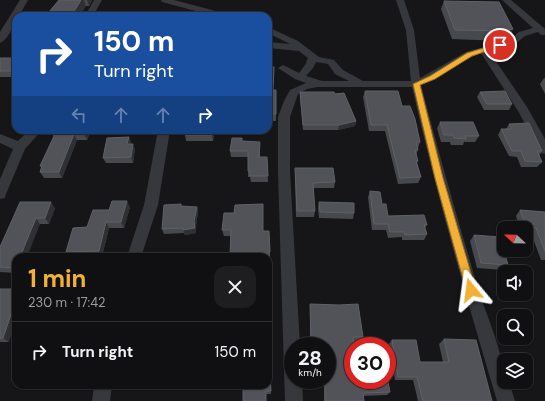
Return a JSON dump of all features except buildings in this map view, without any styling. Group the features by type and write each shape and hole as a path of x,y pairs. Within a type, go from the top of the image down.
{"street":[{"path":"17,12 24,0"},
{"path":"92,12 98,0"},
{"path":"165,0 209,12"},
{"path":"400,0 402,10 410,30 416,84 452,226 506,401"},
{"path":"506,0 542,31"},
{"path":"0,40 12,20"},
{"path":"272,31 314,57 331,62 339,72 364,84"},
{"path":"291,337 284,172 284,117 289,101 294,92 304,86 320,84 416,84 444,71 466,56 483,49 512,42 522,34 542,31"},
{"path":"5,32 12,33"},
{"path":"272,45 303,49"},
{"path":"483,49 523,110 545,150"},
{"path":"300,77 310,66 314,57"},
{"path":"283,68 300,77 320,84"},
{"path":"414,68 444,71"},
{"path":"0,194 20,147 32,134"},
{"path":"135,253 150,205 163,134"},
{"path":"0,138 20,147"},
{"path":"100,401 102,389"},
{"path":"293,389 294,401"}],"route":[{"path":"471,290 439,178 416,84 442,72 469,54 500,45"}]}
